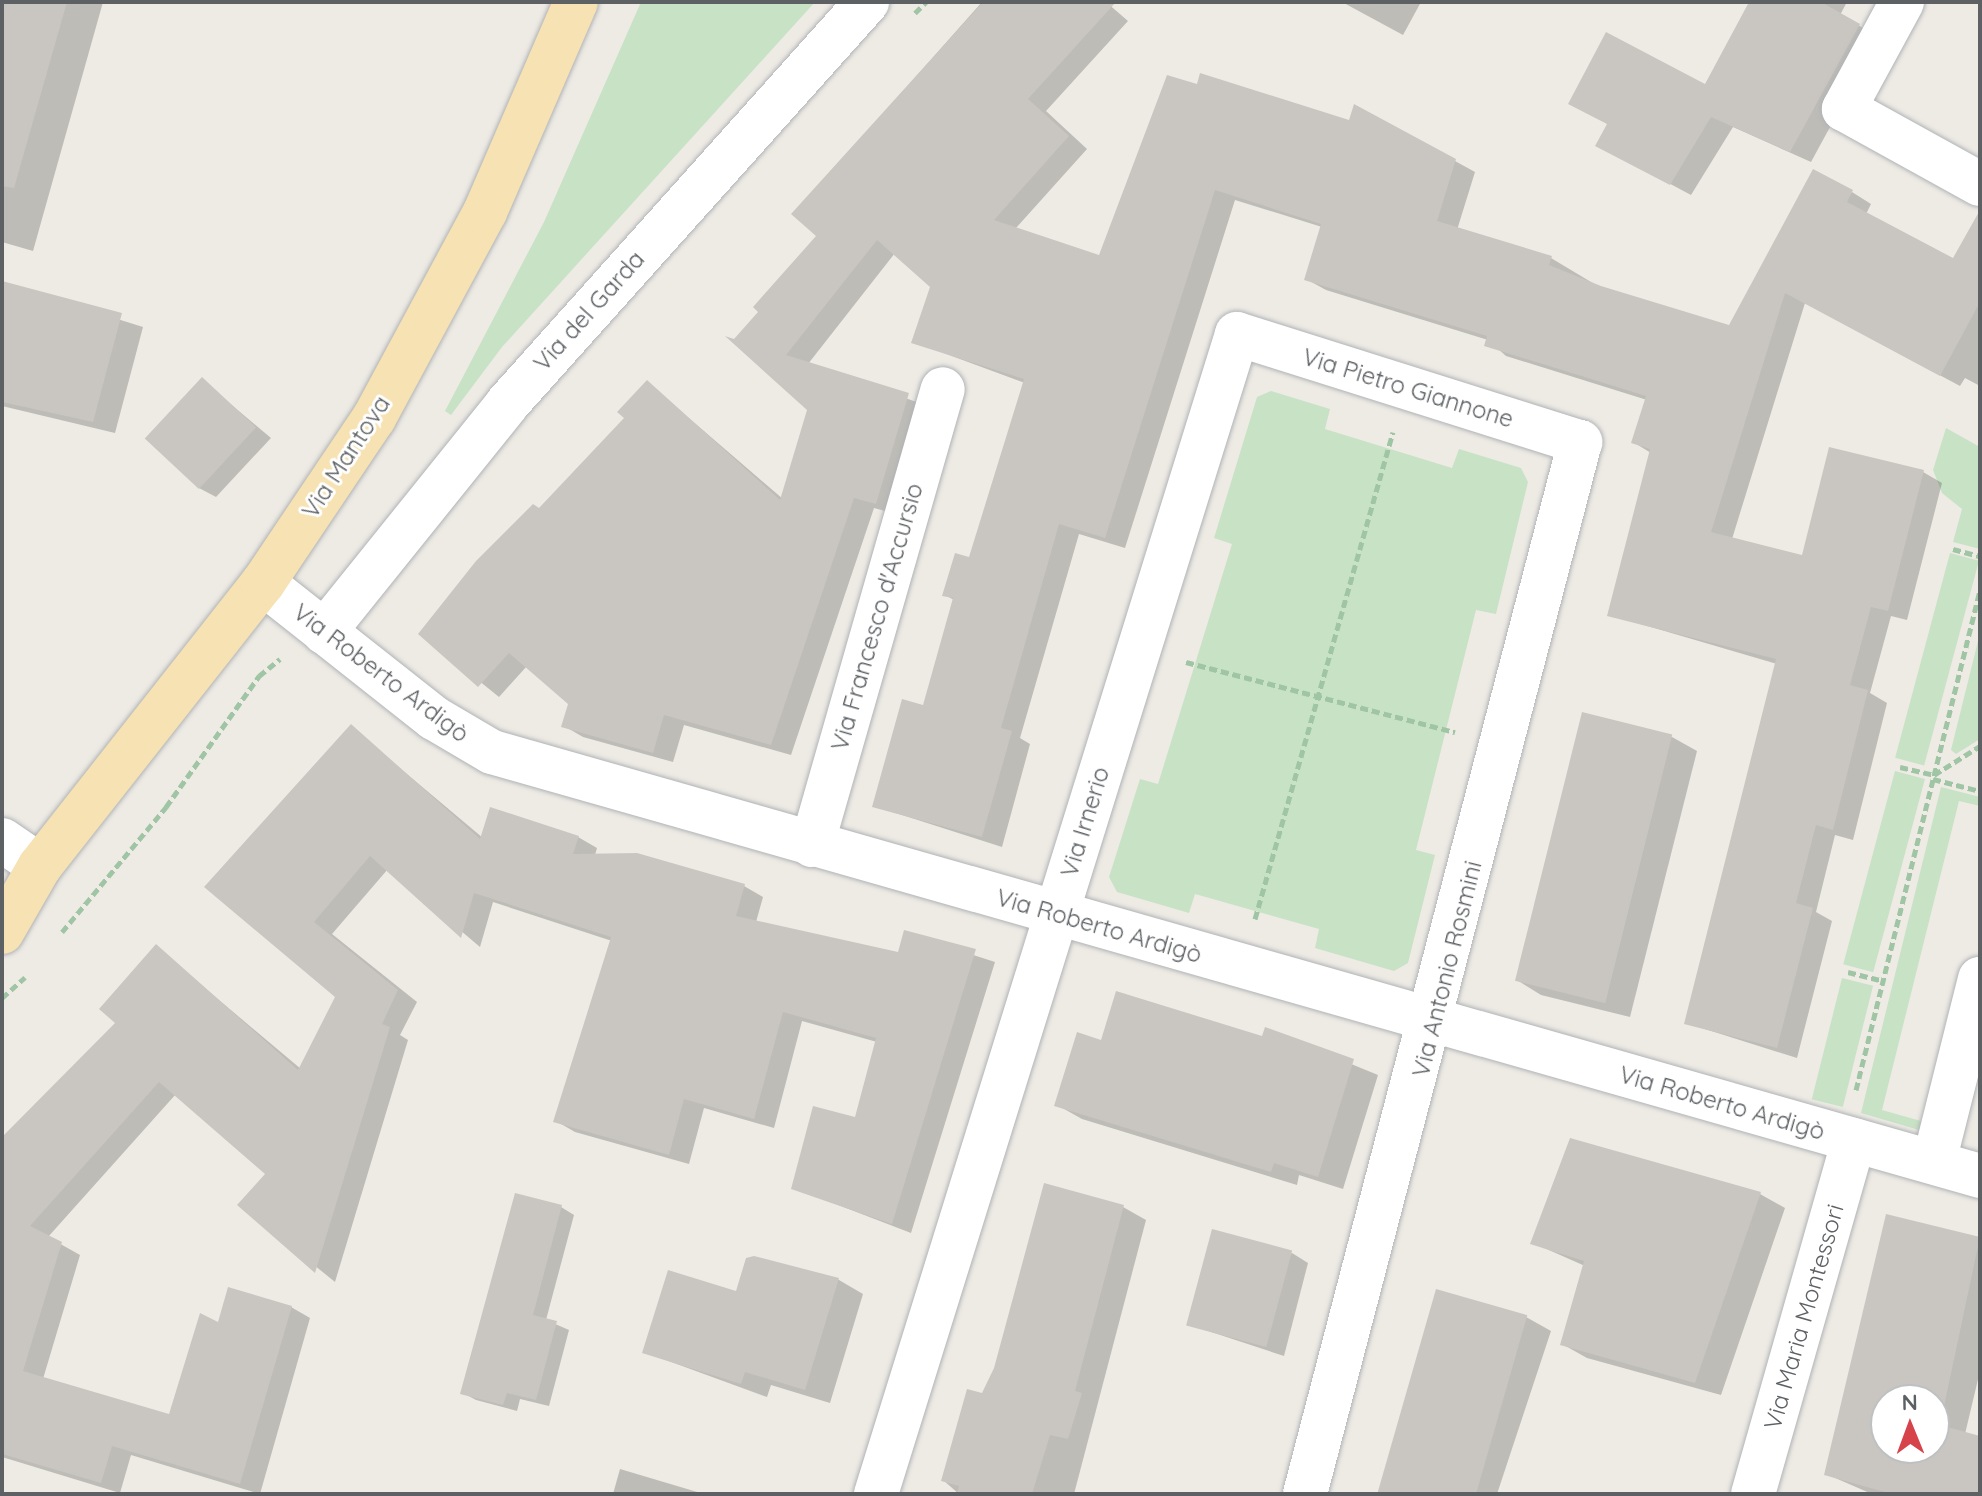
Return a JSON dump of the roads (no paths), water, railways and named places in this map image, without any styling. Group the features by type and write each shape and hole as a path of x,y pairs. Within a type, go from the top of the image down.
{"main road":[{"name":"Via Mantova","path":"2,932 24,884 263,583 429,321 576,2"}],"street":[{"name":"Via del Garda","path":"324,632 507,404 867,2"},
{"path":"1902,2 1844,109 1980,184"},
{"name":"Via Pietro Giannone","path":"1237,334 1580,442"},
{"name":"Via Irnerio","path":"876,1494 1237,334"},
{"name":"Via Francesco d'Accursio","path":"812,845 943,389"},
{"name":"Via Antonio Rosmini","path":"1305,1494 1434,1021 1580,442"},
{"name":"Via Roberto Ardigò","path":"263,583 434,718 492,752 1980,1176"},
{"path":"2,840 24,884"},
{"path":"1934,1162 1980,979"},
{"name":"Via Maria Montessori","path":"1753,1494 1849,1139"}]}
